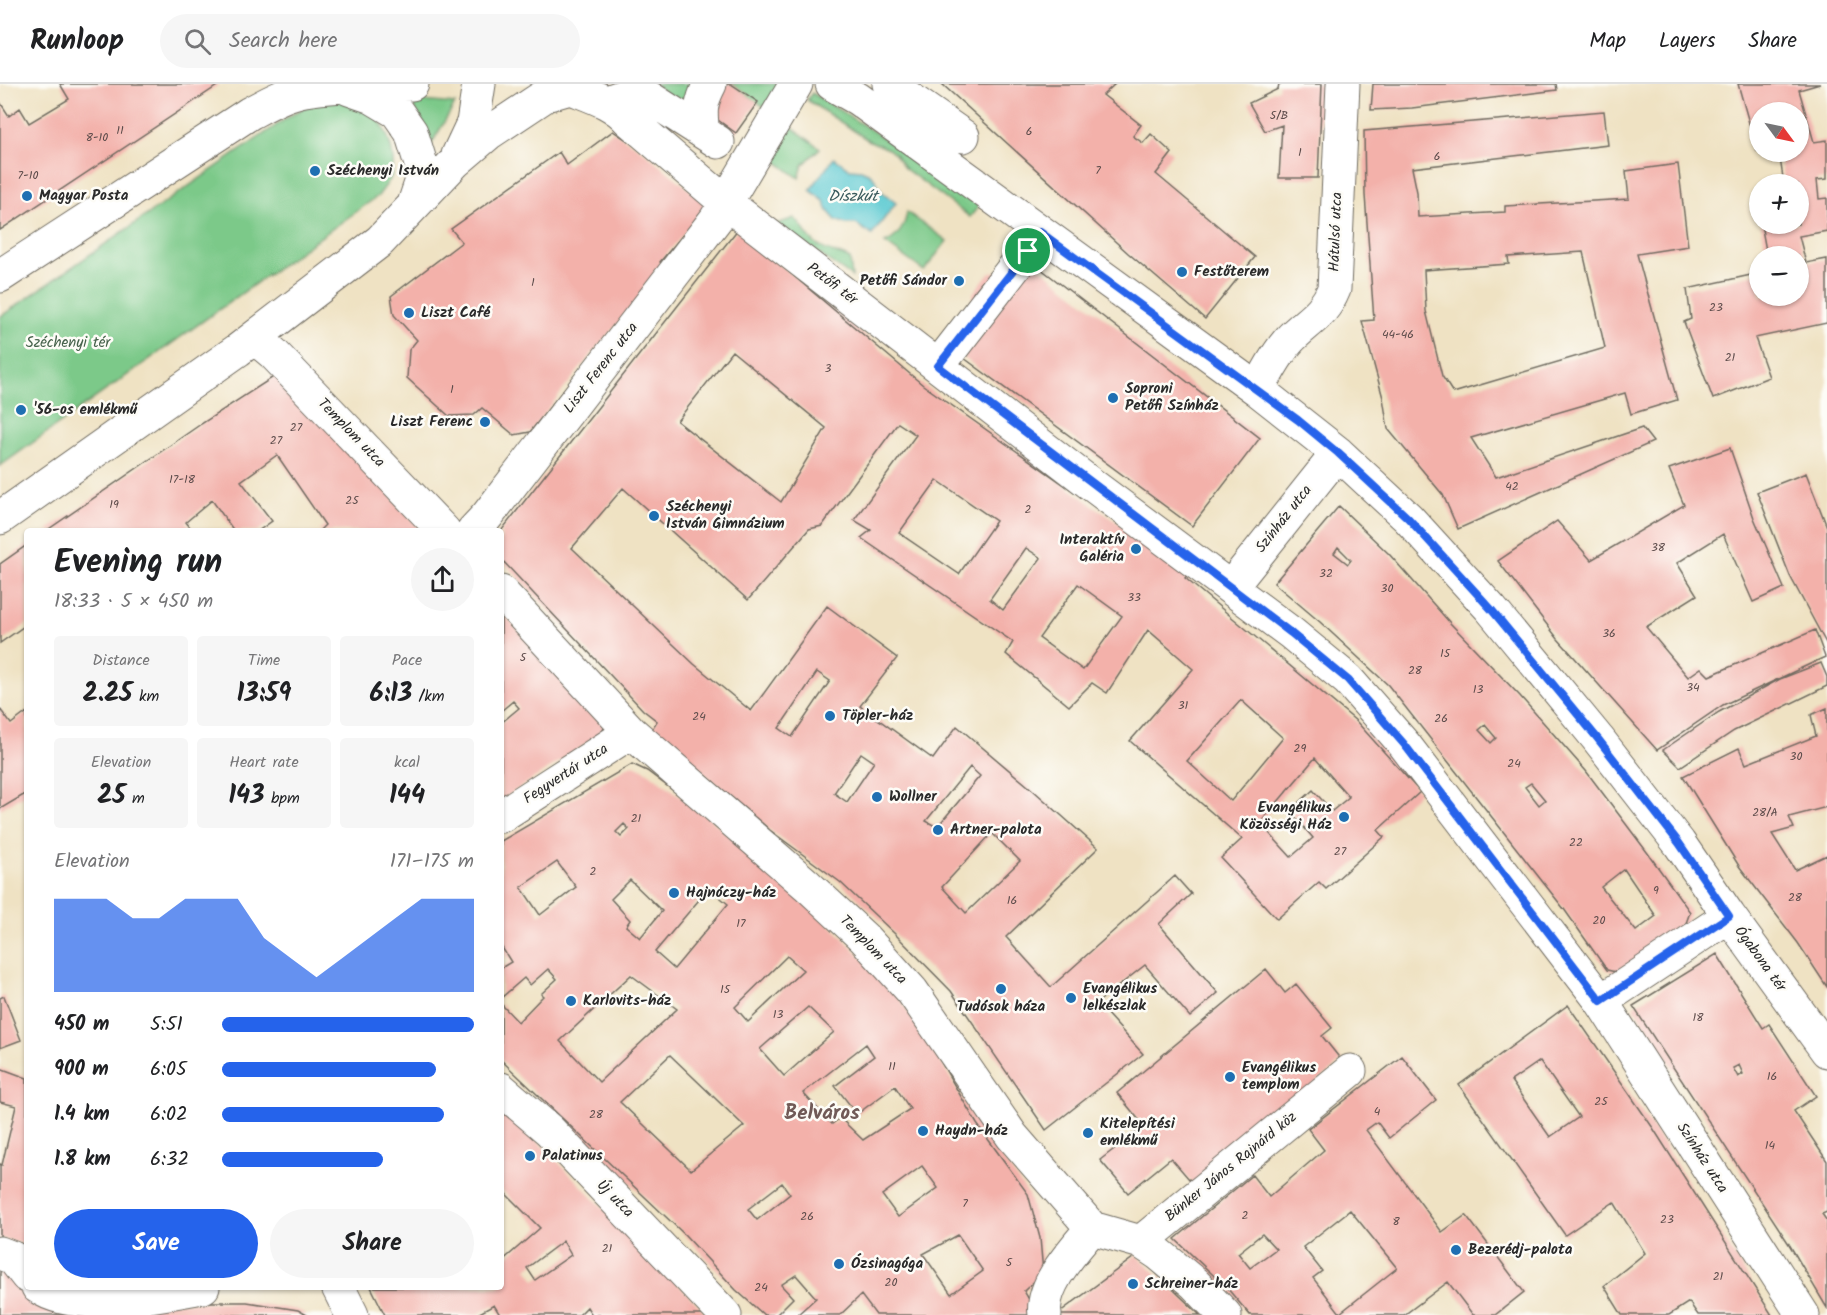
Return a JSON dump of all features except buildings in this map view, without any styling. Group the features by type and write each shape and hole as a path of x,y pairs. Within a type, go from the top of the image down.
{"street":[{"path":"0,276 250,113 276,100 304,90 340,85 412,84"},
{"path":"454,162 468,139 479,84"},
{"path":"0,518 255,338 380,241 454,162 523,109 546,95 587,91 632,93 645,95 710,137 699,111 703,96 710,84"},
{"path":"725,202 795,84"},
{"path":"832,84 858,99 1258,390"},
{"path":"889,84 963,136"},
{"name":"Hátulsó utca","path":"1258,390 1277,356 1291,338 1318,315 1328,303 1334,289 1342,84"},
{"path":"340,85 372,97 397,112 404,120 419,153 423,174 414,204"},
{"name":"Petőfi tér","path":"587,91 620,110 725,202 1091,484"},
{"name":"Liszt Ferenc utca","path":"476,528 709,228 725,202"},
{"path":"938,366 1028,251 1040,232"},
{"name":"Templom utca","path":"255,338 273,353 441,528"},
{"name":"Ógabona tér","path":"1258,390 1338,453 1408,518 1491,609 1598,739 1672,834 1827,1051"},
{"name":"Színház utca","path":"1230,587 1338,453"},
{"name":"Színház utca","path":"1091,484 1291,633 1348,680 1375,710 1404,744 1601,1001 1803,1315"},
{"name":"Templom utca","path":"504,595 631,732 807,885 864,938 912,991 1012,1136 1092,1228"},
{"name":"Fegyvertár utca","path":"504,814 631,732"},
{"path":"1601,1001 1729,916"},
{"name":"Bünker János Rajnárd köz","path":"1141,1242 1350,1071"},
{"name":"Új utca","path":"504,1092 549,1130 725,1315"},
{"path":"1045,1315 1044,1309 1051,1284 1066,1259 1092,1228 1141,1242 1194,1283 1225,1315"},
{"path":"0,1253 13,1258 24,1272"},
{"path":"42,1290 48,1294 103,1302 182,1290"},
{"path":"340,1290 352,1315"}],"green space":[{"path":"654,84 702,84 693,113"},
{"path":"731,84 783,84 766,108"},
{"path":"812,93 873,131 979,206 970,217 904,168 895,154 868,140 807,100"},
{"name":"Széchenyi tér","path":"332,99 364,107 378,119 388,138 393,169 390,180 378,196 0,466 0,317 287,118 316,100"},
{"path":"410,100 455,104 429,148 423,123"},
{"path":"783,121 820,148 803,165 799,178 761,150"},
{"path":"907,212 947,241 924,271 885,243 894,238 900,230"},
{"path":"794,218 815,243 850,259 852,277 777,224"}],"water":[{"name":"Díszkút","path":"834,158 850,169 870,174 881,191 896,203 872,235 856,224 846,224 836,220 828,211 824,201 810,190"}],"place":[{"name":"Széchenyi István","path":"315,171"},
{"name":"Magyar Posta","path":"27,196"},
{"name":"Festőterem","path":"1182,272"},
{"name":"Petőfi Sándor","path":"959,281"},
{"name":"Liszt Café","path":"409,313"},
{"name":"Soproni Petőfi Színház","path":"1113,398"},
{"name":"'56-os emlékmű","path":"21,410"},
{"name":"Liszt Ferenc","path":"485,422"},
{"name":"Széchenyi István Gimnázium","path":"654,516"},
{"name":"Interaktív Galéria","path":"1136,549"},
{"name":"Töpler-ház","path":"830,716"},
{"name":"Wollner","path":"877,797"},
{"name":"Evangélikus Közösségi Ház","path":"1344,817"},
{"name":"Artner-palota","path":"938,830"},
{"name":"Hajnóczy-ház","path":"674,893"},
{"name":"Tudósok háza","path":"1001,989"},
{"name":"Evangélikus lelkészlak","path":"1071,998"},
{"name":"Karlovits-ház","path":"571,1001"},
{"name":"Evangélikus templom","path":"1230,1077"},
{"name":"Haydn-ház","path":"923,1131"},
{"name":"Kitelepítési emlékmű","path":"1088,1133"},
{"name":"Palatinus","path":"530,1156"},
{"name":"Bezerédj-palota","path":"1456,1250"},
{"name":"Ózsinagóga","path":"839,1264"},
{"name":"Schreiner-ház","path":"1133,1284"}],"district":[{"name":"Belváros","path":"822,1113"}],"route":[{"path":"1040,232 1258,390 1338,453 1375,486 1408,518 1491,609 1598,739 1679,843 1729,916 1601,1001 1404,744 1348,680 1291,633 1091,484 938,366 1028,251 1040,232"}]}
